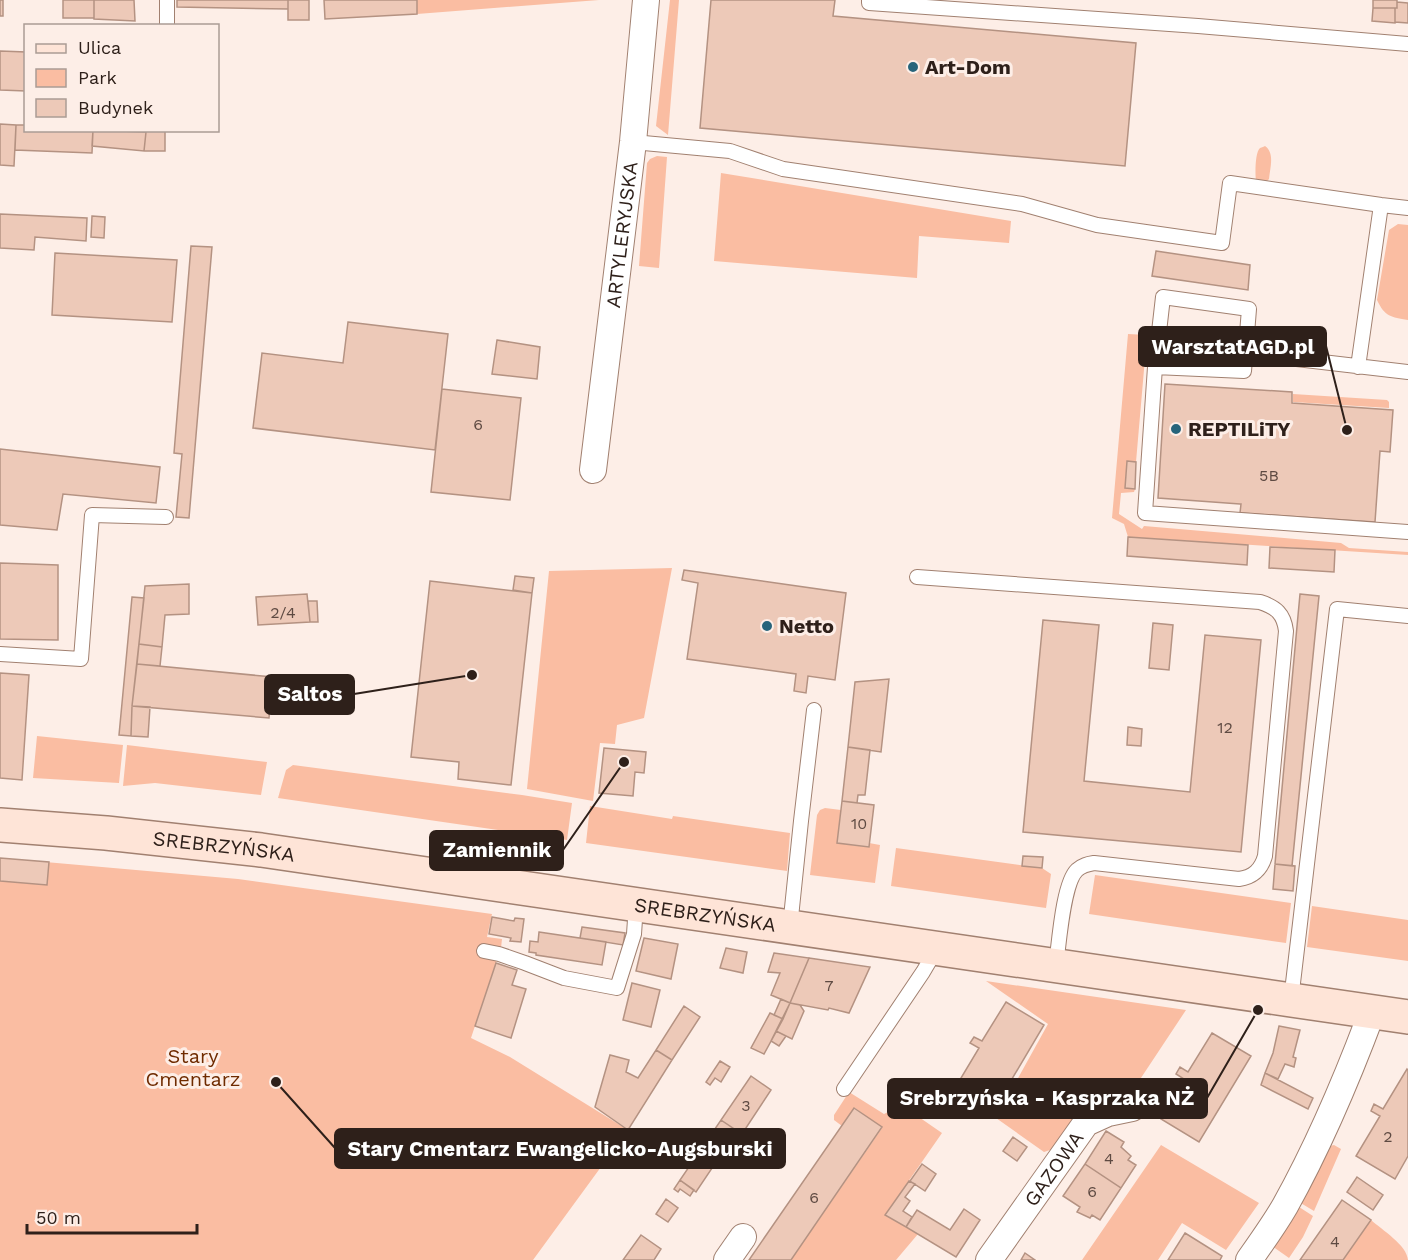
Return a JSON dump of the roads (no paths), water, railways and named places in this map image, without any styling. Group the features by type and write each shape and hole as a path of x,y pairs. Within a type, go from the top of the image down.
{"main road":[{"name":"SREBRZYŃSKA","path":"0,825 106,833 261,850 1408,1017"}],"street":[{"name":"ARTYLERYJSKA","path":"593,470 633,142 646,0"},
{"path":"1249,1260 1284,1208 1317,1143 1372,1012"},
{"name":"GAZOWA","path":"989,1260 1086,1123 1108,1113 1132,1108 1138,1104"},
{"path":"727,1260 743,1237"}],"lane":[{"path":"167,0 167,24"},
{"path":"869,0 869,3 1198,26 1408,44"},
{"path":"633,142 730,151 783,169 1022,204 1097,225 1222,243 1230,183 1408,208"},
{"path":"1358,367 1381,206"},
{"path":"1155,367 1244,371 1249,309 1163,297 1155,367 1145,513 1408,532"},
{"path":"1245,353 1408,372"},
{"path":"0,654 81,658 92,515 166,517"},
{"path":"917,577 1260,602 1276,609 1285,623 1265,856 1259,869 1253,875 1239,879 1094,863 1083,866 1075,872 1067,887 1056,965"},
{"path":"1291,1000 1337,609 1408,616"},
{"path":"790,927 814,710"},
{"path":"484,951 499,954 564,978 617,988 634,934 636,905"},
{"path":"844,1089 937,948"}],"place":[{"name":"Art-Dom","path":"913,67"},
{"name":"REPTILiTY","path":"1176,429"},
{"name":"WarsztatAGD.pl","path":"1347,430"},
{"name":"Netto","path":"767,626"},
{"name":"Saltos","path":"472,675"},
{"name":"Zamiennik","path":"624,762"},
{"name":"Srebrzyńska - Kasprzaka NŻ","path":"1258,1010"},
{"name":"Stary Cmentarz Ewangelicko-Augsburski","path":"276,1082"}],"park label":[{"name":"Stary Cmentarz","path":"193,1068"}]}
